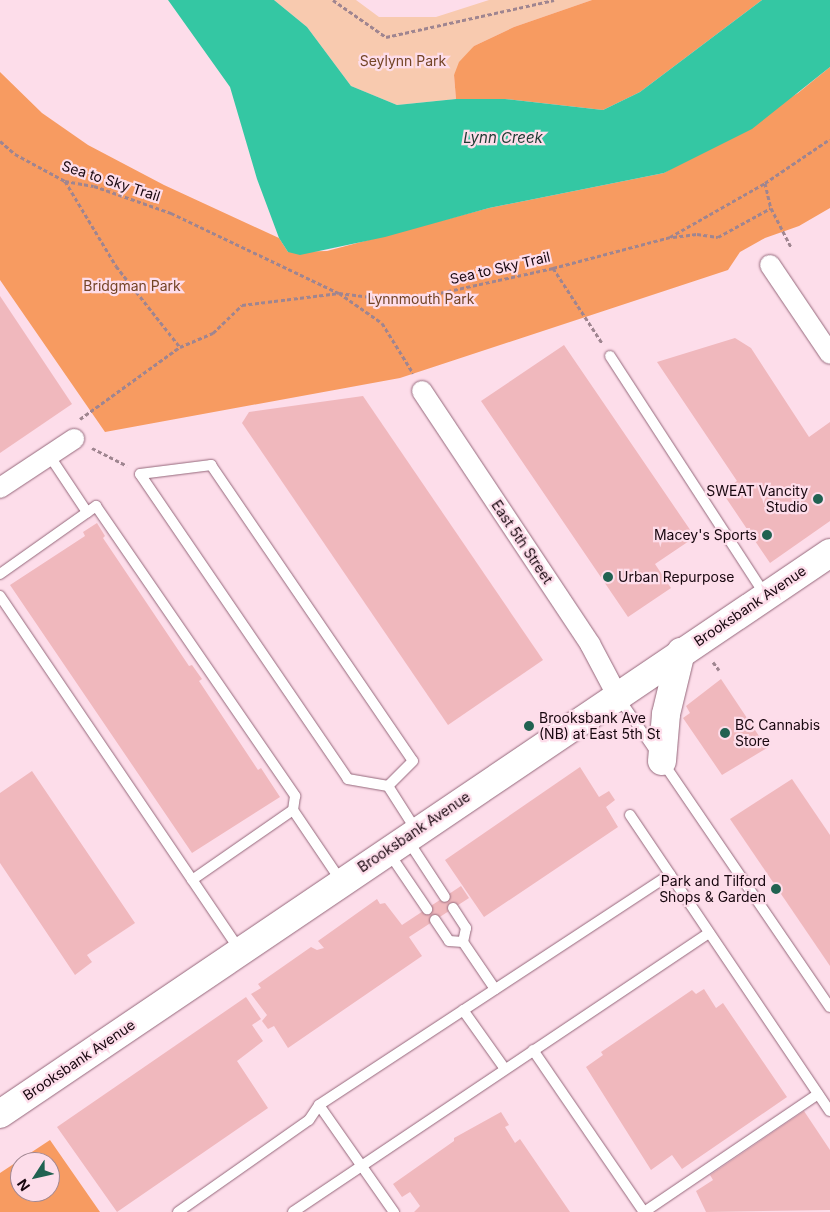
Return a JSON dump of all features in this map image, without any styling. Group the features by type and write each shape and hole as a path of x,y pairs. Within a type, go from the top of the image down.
{"main road":[{"name":"Brooksbank Avenue","path":"0,1114 403,839 830,553"},
{"path":"662,761 666,714 681,652"}],"street":[{"path":"770,265 830,354"},
{"name":"East 5th Street","path":"422,391 590,644 617,695"},
{"path":"0,488 74,439"}],"lane":[{"path":"610,356 765,596"},
{"path":"49,455 87,512"},
{"path":"211,465 413,761 388,786 348,780 140,474 211,465"},
{"path":"0,574 96,506 295,796 293,810 341,881"},
{"path":"0,596 240,950"},
{"path":"617,695 830,1007"},
{"path":"388,786 403,839 427,909"},
{"path":"192,880 293,810"},
{"path":"630,815 830,1111"},
{"path":"403,839 445,897"},
{"path":"178,1212 309,1120 319,1104 670,874"},
{"path":"453,908 466,928 463,942 496,989"},
{"path":"435,920 449,941 463,942"},
{"path":"293,1212 710,933"},
{"path":"463,1010 505,1069"},
{"path":"533,1050 644,1212 818,1094"},
{"path":"319,1104 394,1212"}],"path":[{"path":"333,0 386,37 554,0"},
{"name":"Sea to Sky Trail","path":"0,141 15,154 65,181 94,186 171,213 339,293 403,301 552,268 670,237 765,182 830,139"},
{"path":"65,181 116,266 180,347"},
{"path":"765,182 771,208 791,248"},
{"path":"670,237 697,234 718,237 771,208"},
{"path":"552,268 610,356"},
{"path":"140,474 74,439 74,423 180,347 213,333 242,305 339,293 382,323 409,368"},
{"path":"713,662 719,670"}],"green space":[{"name":"Seylynn Park","path":"274,0 356,0 379,17 436,17 489,0 592,0 514,27 474,46 454,75 456,99 397,105 351,86 307,27"},
{"path":"592,0 762,0 640,92 603,110 505,99 456,99 454,75 459,62 474,46 514,27"},
{"path":"830,67 830,208 799,226 765,238 740,252 728,270 400,378 105,432 0,280 0,72 42,113 88,145 164,185 279,238 288,252 327,251 489,208 664,173 798,93"},
{"path":"50,1140 58,1152 32,1152"},
{"path":"60,1154 100,1212 0,1212 0,1173 10,1166 10,1202 60,1202"}],"water":[{"name":"Lynn Creek","path":"168,0 274,0 307,27 351,86 397,105 456,99 505,99 603,110 640,92 762,0 830,0 830,67 752,129 664,173 489,208 385,237 300,255 288,252 279,238 257,179 230,87"}],"building":[{"path":"0,296 72,404 0,453"},
{"path":"735,338 751,348 809,437 830,422 830,521 770,563 722,492 737,481 657,362"},
{"path":"564,345 695,537 655,564 671,588 628,617 481,401"},
{"path":"363,396 543,660 448,725 242,423 249,412"},
{"path":"97,523 105,536 103,538 189,666 192,665 202,679 199,681 258,770 261,768 280,797 192,853 10,585 85,536 83,532"},
{"name":"BC Cannabis Store","path":"721,679 767,748 722,775 683,718 690,713 686,706"},
{"path":"580,767 599,797 609,791 615,800 606,807 618,827 484,917 445,860"},
{"path":"32,771 135,923 87,955 92,962 75,975 0,863 0,793"},
{"path":"792,779 830,835 830,966 730,819"},
{"path":"461,886 469,898 409,937 422,956 288,1048 274,1026 268,1029 262,1021 267,1015 251,994 261,988 258,984 311,947 317,950 324,948 318,941 377,899 380,904 385,903 402,925"},
{"path":"704,989 716,1008 723,1003 787,1097 682,1169 672,1155 651,1170 586,1067 603,1055 601,1052 692,990 696,994"},
{"path":"246,997 261,1019 252,1025 263,1041 237,1061 268,1108 117,1212 57,1127"},
{"path":"804,1111 830,1150 830,1210 706,1212 696,1191 713,1180 710,1175"},
{"path":"501,1112 509,1125 505,1127 515,1143 520,1139 570,1212 414,1212 420,1206 410,1192 402,1197 393,1184 454,1141 454,1138"}],"place":[{"name":"SWEAT Vancity Studio","path":"818,499"},
{"name":"Macey's Sports","path":"767,535"},
{"name":"Urban Repurpose","path":"608,577"},
{"name":"Brooksbank Ave (NB) at East 5th St","path":"529,726"},
{"name":"BC Cannabis Store","path":"725,733"},
{"name":"Park and Tilford Shops & Garden","path":"776,889"}],"park label":[{"name":"Bridgman Park","path":"132,286"},
{"name":"Lynnmouth Park","path":"421,299"}]}
